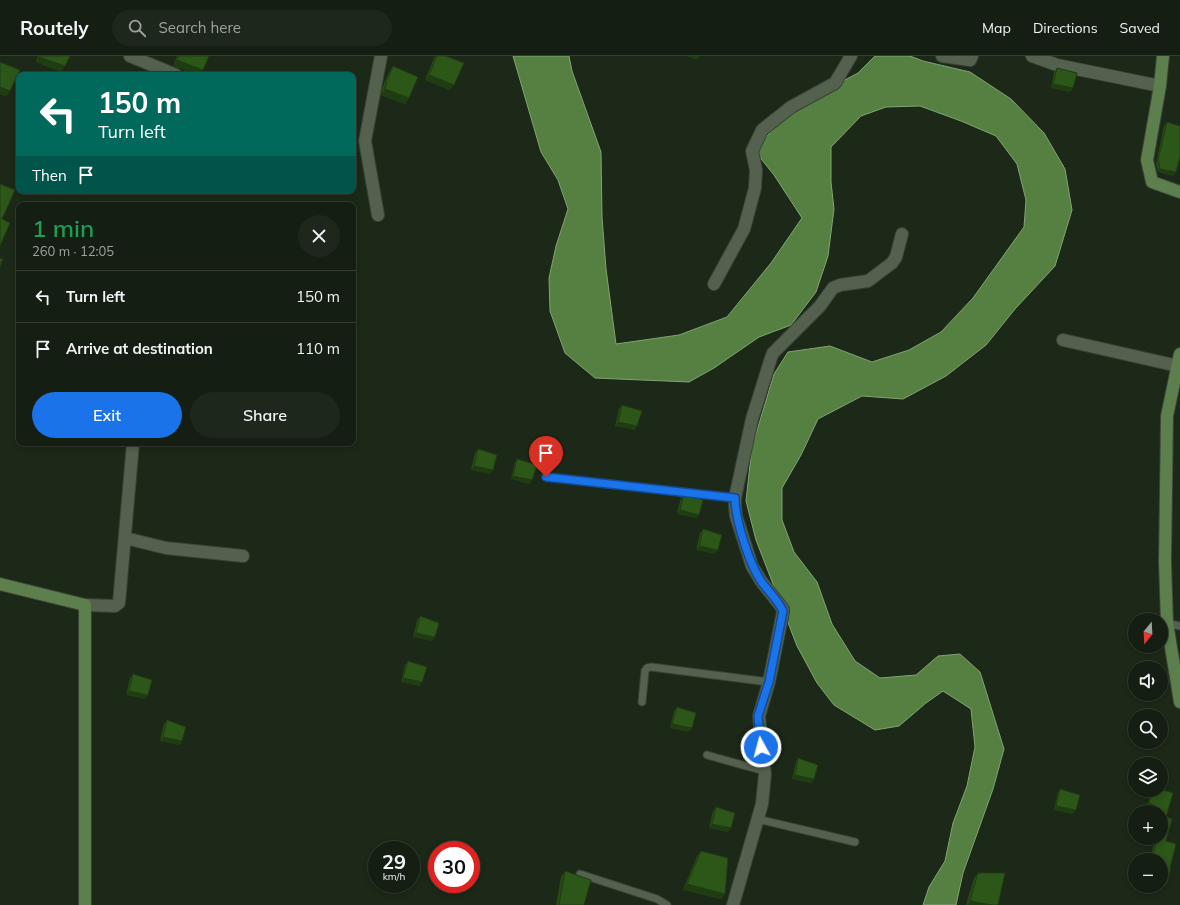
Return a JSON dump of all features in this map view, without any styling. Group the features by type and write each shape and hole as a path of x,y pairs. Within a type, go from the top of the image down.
{"street":[{"path":"130,56 169,72"},
{"path":"378,215 365,141 381,56"},
{"path":"714,284 744,229 755,188 756,170 752,151 762,130 791,107 835,83 851,56"},
{"path":"942,56 970,60 972,56"},
{"path":"1032,56 1057,65 1160,86"},
{"path":"1163,56 1160,86 1147,160 1152,182 1180,192"},
{"path":"733,905 757,820 764,789 764,771 758,716 769,682 783,611 752,566 736,516 735,498 752,419 772,355 820,306 833,288 840,285 868,282 892,263 896,257 902,234"},
{"path":"1063,340 1179,360 1167,416 1165,562 1167,613"},
{"path":"0,584 86,604 118,605 133,446"},
{"path":"125,538 166,548 244,556"},
{"path":"85,905 86,604"},
{"path":"1168,629 1180,702"}],"lane":[{"path":"546,477 735,498"},
{"path":"1168,623 1180,626"},
{"path":"642,702 646,671 647,668 651,666 769,682"},
{"path":"707,755 764,771"},
{"path":"757,820 855,842"},
{"path":"580,874 657,899 667,905"}],"shaded area":[{"path":"513,56 569,56 572,71 601,152 602,217 606,269 616,344 679,335 727,317 771,263 802,218 774,175 754,150 794,107 858,73 875,56 910,56 923,61 970,72 1011,99 1044,133 1065,169 1072,210 1055,266 1015,309 986,345 946,376 903,399 862,396 818,419 801,455 782,488 782,520 794,552 817,582 832,624 855,661 880,678 916,675 938,656 960,654 980,672 1004,749 993,789 963,873 956,905 923,905 929,887 945,861 953,823 967,786 975,747 971,709 943,691 899,726 875,730 834,705 817,683 797,646 756,540 746,501 752,447 774,374 788,352 830,346 872,362 909,350 941,332 973,298 1024,227 1026,200 1017,164 996,136 920,106 886,107 861,116 831,147 831,182 834,209 828,256 816,292 791,325 759,337 714,368 689,382 595,378 565,353 550,311 549,278 556,246 568,209 558,180 541,152"}],"building":[{"path":"70,56 65,66 39,57"},
{"path":"179,56 209,56 203,70 177,60"},
{"path":"437,56 446,56 464,63 454,85 429,75"},
{"path":"0,62 20,70 19,72 16,72 16,78 10,91 0,87"},
{"path":"393,66 418,77 409,98 385,89"},
{"path":"1057,68 1077,73 1073,88 1053,84"},
{"path":"1167,122 1180,126 1180,157 1176,172 1160,169 1158,160"},
{"path":"0,184 15,190 2,219 10,223 0,246"},
{"path":"0,258 3,259 0,267"},
{"path":"622,405 642,411 637,426 618,422"},
{"path":"478,449 497,455 493,470 474,466"},
{"path":"517,459 537,465 532,480 513,476"},
{"path":"684,493 703,500 699,515 680,510"},
{"path":"703,529 722,535 718,550 699,546"},
{"path":"420,616 439,623 435,637 416,633"},
{"path":"408,661 427,667 422,682 403,678"},
{"path":"133,674 152,680 148,695 129,691"},
{"path":"677,707 696,713 692,728 672,724"},
{"path":"167,720 186,727 182,741 163,737"},
{"path":"798,758 818,765 814,779 795,775"},
{"path":"1060,789 1080,795 1076,810 1056,806"},
{"path":"1168,791 1173,793 1168,810 1168,805 1154,805 1149,803 1151,797 1168,797"},
{"path":"716,807 735,813 731,828 712,824"},
{"path":"1168,818 1172,819 1168,834"},
{"path":"1168,842 1176,844 1168,879 1168,853 1154,853 1155,845 1168,845"},
{"path":"701,851 728,858 725,894 687,884"},
{"path":"565,871 591,880 584,905 559,905"},
{"path":"978,873 1005,873 998,905 970,901"}],"route":[{"path":"546,477 735,498 736,516 752,566 761,581 783,609 769,682 758,716 761,747"}]}
